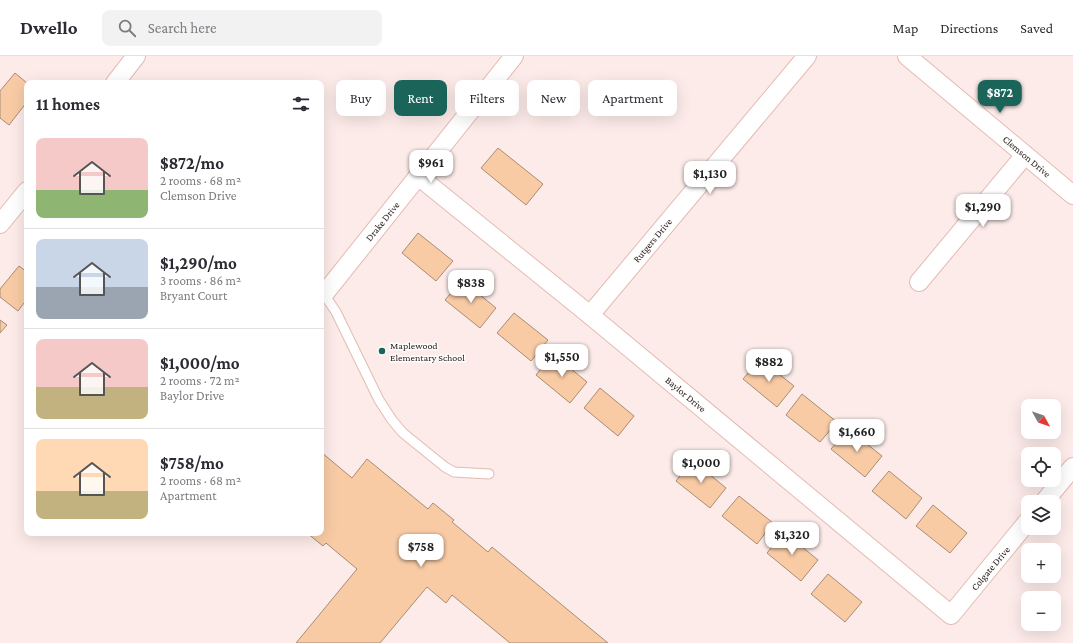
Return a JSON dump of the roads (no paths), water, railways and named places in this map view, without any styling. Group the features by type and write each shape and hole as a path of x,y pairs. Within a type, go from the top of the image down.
{"street":[{"path":"117,80 136,56"},
{"name":"Drake Drive","path":"324,290 514,56"},
{"name":"Rutgers Drive","path":"590,315 807,56"},
{"name":"Clemson Drive","path":"907,56 1073,195"},
{"path":"919,282 1025,155"},
{"name":"Baylor Drive","path":"418,176 590,315 951,615"},
{"path":"0,224 24,195"},
{"path":"1050,495 1073,467"},
{"name":"Colgate Drive","path":"951,615 1021,530"}],"lane":[{"path":"324,293 379,400 392,420 403,433 445,467 454,472 489,474"}],"place":[{"name":"Maplewood Elementary School","path":"382,351"}]}
